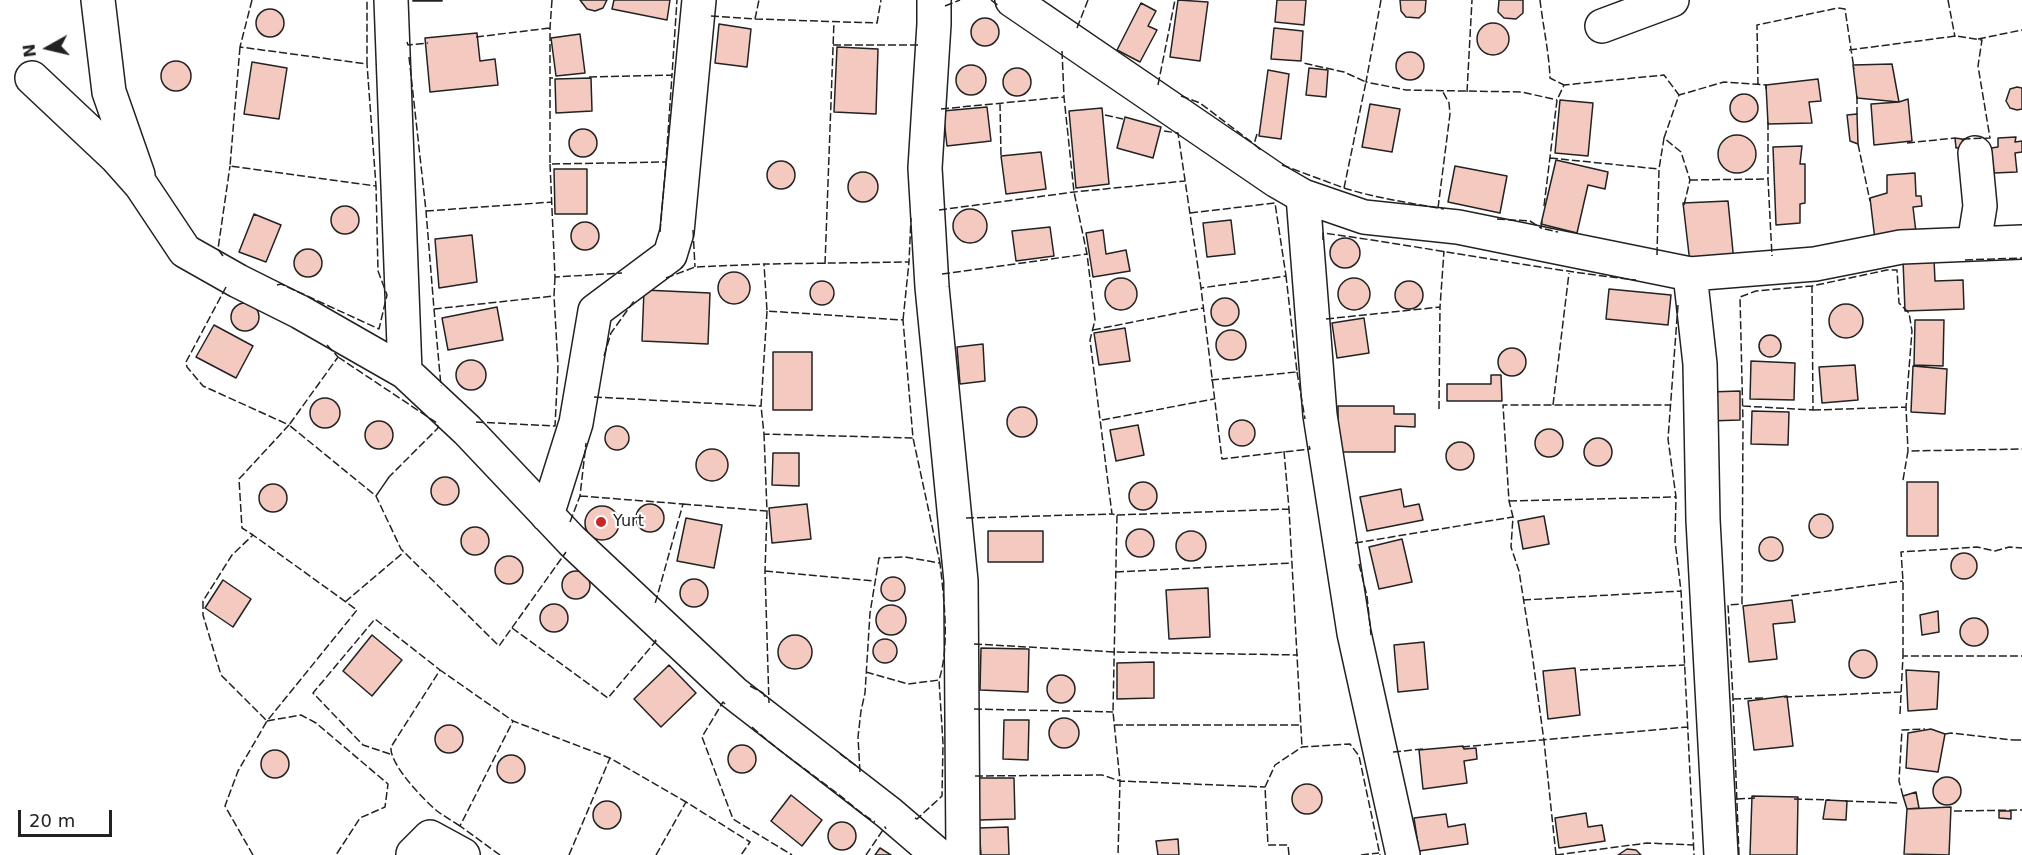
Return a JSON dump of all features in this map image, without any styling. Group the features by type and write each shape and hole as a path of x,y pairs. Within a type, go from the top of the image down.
{"street":[{"path":"98,0 109,92 141,185"},
{"path":"103,33 108,0"},
{"path":"391,0 405,372"},
{"path":"547,515 576,423 595,311 670,255 677,232 699,0"},
{"path":"934,0 925,168 932,288 961,580 963,855"},
{"path":"1012,0 1277,181 1303,196 1364,217 1458,227 1690,274 1815,264 1900,247 2022,242"},
{"path":"1602,26 1672,0"},
{"path":"32,78 117,158 141,185 185,251 300,312 405,372 467,430 547,515 734,693 889,813 938,855"},
{"path":"1974,244 1980,206 1975,153"},
{"path":"1303,196 1322,427 1354,633 1403,855"},
{"path":"1690,274 1700,364 1703,520 1721,855"},
{"path":"413,854 430,837 463,855"}],"building":[{"path":"442,0 442,1 413,1"},
{"path":"580,0 607,0 603,8 595,11 587,9"},
{"path":"614,0 670,0 667,20 612,9"},
{"path":"1178,0 1208,2 1200,61 1170,57"},
{"path":"1277,0 1306,0 1304,25 1275,22"},
{"path":"1400,0 1426,0 1425,12 1419,18 1406,17 1401,11"},
{"path":"1499,0 1523,0 1523,13 1516,19 1504,18 1498,12"},
{"path":"1141,3 1156,11 1148,26 1157,30 1140,62 1117,50"},
{"path":"270,9 280,13 284,23 280,33 270,37 260,33 256,23 260,13"},
{"path":"985,18 995,22 999,32 995,42 985,46 975,42 971,32 975,22"},
{"path":"1493,23 1504,28 1509,39 1504,50 1493,55 1482,50 1477,39 1482,28"},
{"path":"719,24 751,29 747,67 715,63"},
{"path":"1274,28 1303,31 1301,61 1271,59"},
{"path":"477,33 480,61 495,59 498,85 430,92 425,38"},
{"path":"580,34 585,73 556,76 551,38"},
{"path":"837,47 878,49 876,114 834,112"},
{"path":"1410,52 1420,56 1424,66 1420,76 1410,80 1400,76 1396,66 1400,56"},
{"path":"176,61 186,66 191,76 186,86 176,91 166,86 161,76 166,66"},
{"path":"252,62 287,68 279,119 244,114"},
{"path":"1892,64 1899,102 1857,98 1853,65"},
{"path":"971,65 977,66 985,74 985,86 977,94 971,95 965,94 957,86 956,80 957,74 965,66"},
{"path":"1017,68 1027,72 1031,82 1027,92 1017,96 1007,92 1003,82 1007,72"},
{"path":"1309,68 1328,70 1326,97 1306,95"},
{"path":"1268,70 1289,74 1281,139 1259,136"},
{"path":"591,78 592,111 556,113 555,79"},
{"path":"1818,79 1821,101 1809,102 1812,123 1768,124 1766,85"},
{"path":"2022,88 2022,109 2017,110 2010,108 2006,101 2010,89"},
{"path":"1744,94 1754,98 1758,108 1754,118 1744,122 1734,118 1730,108 1734,98"},
{"path":"1908,99 1912,141 1874,145 1871,104"},
{"path":"1560,100 1593,103 1588,156 1555,153"},
{"path":"1370,104 1400,109 1392,152 1362,147"},
{"path":"987,107 991,141 947,146 943,111"},
{"path":"1102,108 1109,184 1076,188 1069,111"},
{"path":"1857,114 1858,144 1850,141 1847,115"},
{"path":"1125,117 1161,127 1153,158 1117,148"},
{"path":"583,129 593,133 597,143 593,153 583,157 573,153 569,143 573,133"},
{"path":"1737,135 1751,140 1756,154 1751,168 1737,173 1723,168 1718,154 1723,140"},
{"path":"2016,137 2015,142 2022,141 2022,152 2015,153 2017,172 1994,173 1991,148 1998,147 1998,138"},
{"path":"1955,138 1962,139 1965,147 1956,148"},
{"path":"1802,146 1800,164 1805,164 1805,203 1800,204 1800,223 1776,225 1773,147"},
{"path":"1041,152 1046,189 1006,194 1001,156"},
{"path":"1556,160 1608,172 1605,189 1588,185 1577,233 1541,224"},
{"path":"781,161 791,165 795,175 791,185 781,189 771,185 767,175 771,165"},
{"path":"1455,166 1507,176 1500,213 1448,202"},
{"path":"554,169 587,169 587,214 555,214"},
{"path":"863,172 874,176 878,187 874,198 863,202 852,198 848,187 852,176"},
{"path":"1915,173 1916,196 1921,196 1922,206 1913,207 1917,241 1875,240 1870,198 1887,193 1887,175"},
{"path":"1728,201 1734,262 1690,263 1683,203"},
{"path":"345,206 355,210 359,220 355,230 345,234 335,230 331,220 335,210"},
{"path":"970,209 982,214 987,226 982,238 970,243 958,238 953,226 958,214"},
{"path":"254,214 281,225 266,262 239,252"},
{"path":"1231,220 1235,254 1207,257 1203,223"},
{"path":"585,222 595,226 599,236 595,246 585,250 575,246 571,236 575,226"},
{"path":"1050,227 1054,256 1016,261 1012,231"},
{"path":"1103,230 1106,254 1126,250 1130,271 1093,277 1086,233"},
{"path":"472,235 477,282 439,288 435,239"},
{"path":"1345,238 1355,243 1360,253 1355,263 1345,268 1335,263 1330,253 1335,243"},
{"path":"308,249 318,253 322,263 318,273 308,277 298,273 294,263 298,253"},
{"path":"1934,259 1935,281 1963,280 1964,309 1905,311 1903,260"},
{"path":"734,272 745,277 750,288 745,299 734,304 723,299 718,288 723,277"},
{"path":"1121,278 1132,283 1137,294 1132,305 1121,310 1110,305 1105,294 1110,283"},
{"path":"1354,278 1365,283 1370,294 1365,305 1354,310 1343,305 1338,294 1343,283"},
{"path":"817,281 827,281 834,288 834,298 827,305 817,305 810,298 810,288"},
{"path":"1409,281 1419,285 1423,295 1419,305 1409,309 1399,305 1395,295 1399,285"},
{"path":"1609,289 1671,295 1668,325 1606,319"},
{"path":"644,290 710,293 708,344 642,341"},
{"path":"1225,298 1235,302 1239,312 1235,322 1225,326 1215,322 1211,312 1215,302"},
{"path":"245,303 255,307 259,317 255,327 245,331 235,327 231,317 235,307"},
{"path":"1846,304 1858,309 1863,321 1858,333 1846,338 1834,333 1829,321 1834,309"},
{"path":"497,307 503,340 448,350 442,318"},
{"path":"1364,318 1369,353 1337,358 1332,323"},
{"path":"1915,320 1944,320 1943,366 1914,365"},
{"path":"214,325 253,346 236,378 196,357"},
{"path":"1125,328 1130,361 1099,365 1094,333"},
{"path":"1231,330 1237,331 1245,339 1245,351 1237,359 1231,360 1225,359 1217,351 1216,345 1217,339 1225,331"},
{"path":"1770,335 1778,338 1781,346 1778,354 1770,357 1762,354 1759,346 1762,338"},
{"path":"983,344 985,381 960,384 957,347"},
{"path":"1512,348 1522,352 1526,362 1522,372 1512,376 1502,372 1498,362 1502,352"},
{"path":"773,352 812,352 812,410 773,410"},
{"path":"471,360 482,364 486,375 482,386 471,390 460,386 456,375 460,364"},
{"path":"1751,361 1795,363 1794,400 1750,399"},
{"path":"1855,365 1858,400 1822,403 1819,367"},
{"path":"1913,366 1947,369 1945,414 1911,412"},
{"path":"1491,375 1501,375 1502,401 1447,401 1447,384 1491,384"},
{"path":"1740,391 1740,420 1709,421 1709,392"},
{"path":"325,398 331,399 339,407 339,419 331,427 325,428 319,427 311,419 310,413 311,407 319,399"},
{"path":"1338,406 1394,406 1394,414 1415,414 1415,427 1395,426 1395,452 1338,452"},
{"path":"1022,407 1033,411 1037,422 1033,433 1022,437 1011,433 1007,422 1011,411"},
{"path":"1752,411 1789,412 1788,445 1751,444"},
{"path":"1242,420 1251,424 1255,433 1251,442 1242,446 1233,442 1229,433 1233,424"},
{"path":"379,421 389,425 393,435 389,445 379,449 369,445 365,435 369,425"},
{"path":"1138,425 1144,455 1116,461 1110,430"},
{"path":"617,426 626,429 629,438 626,447 617,450 608,447 605,438 608,429"},
{"path":"1549,429 1559,433 1563,443 1559,453 1549,457 1539,453 1535,443 1539,433"},
{"path":"1598,438 1608,442 1612,452 1608,462 1598,466 1588,462 1584,452 1588,442"},
{"path":"1460,442 1470,446 1474,456 1470,466 1460,470 1450,466 1446,456 1450,446"},
{"path":"712,449 724,453 728,465 724,477 712,481 700,477 696,465 700,453"},
{"path":"773,453 799,453 799,486 772,485"},
{"path":"445,477 455,481 459,491 455,501 445,505 435,501 431,491 435,481"},
{"path":"1143,482 1153,486 1157,496 1153,506 1143,510 1133,506 1129,496 1133,486"},
{"path":"1907,482 1938,482 1938,536 1907,536"},
{"path":"273,484 283,488 287,498 283,508 273,512 263,508 259,498 263,488"},
{"path":"1401,489 1404,507 1419,504 1423,520 1367,531 1360,497"},
{"name":"Yurt","path":"650,504 660,508 664,518 660,528 650,532 640,528 636,518 640,508"},
{"path":"807,504 811,539 772,543 769,508"},
{"name":"Yurt","path":"602,506 614,511 619,523 614,535 602,540 590,535 585,523 590,511"},
{"path":"1821,514 1830,517 1833,526 1830,535 1821,538 1812,535 1809,526 1812,517"},
{"path":"1544,516 1549,544 1523,549 1518,521"},
{"path":"686,518 722,525 714,568 677,561"},
{"path":"475,527 485,531 489,541 485,551 475,555 465,551 461,541 465,531"},
{"path":"1140,529 1150,533 1154,543 1150,553 1140,557 1130,553 1126,543 1130,533"},
{"path":"988,531 1043,531 1043,562 988,562"},
{"path":"1191,531 1201,536 1206,546 1201,556 1191,561 1181,556 1176,546 1181,536"},
{"path":"1771,537 1780,540 1783,549 1780,558 1771,561 1762,558 1759,549 1762,540"},
{"path":"1402,539 1412,582 1379,589 1369,547"},
{"path":"1964,553 1973,557 1977,566 1973,575 1964,579 1955,575 1951,566 1955,557"},
{"path":"509,556 519,560 523,570 519,580 509,584 499,580 495,570 499,560"},
{"path":"576,571 586,575 590,585 586,595 576,599 566,595 562,585 566,575"},
{"path":"893,577 902,580 905,589 902,598 893,601 884,598 881,589 884,580"},
{"path":"694,579 704,583 708,593 704,603 694,607 684,603 680,593 684,583"},
{"path":"223,580 251,599 233,627 205,608"},
{"path":"1208,588 1210,637 1169,639 1166,590"},
{"path":"1792,600 1795,622 1773,624 1777,659 1749,662 1743,606"},
{"path":"554,604 564,608 568,618 564,628 554,632 544,628 540,618 544,608"},
{"path":"891,605 902,609 906,620 902,631 891,635 880,631 876,620 880,609"},
{"path":"1938,611 1939,632 1922,635 1920,615"},
{"path":"1974,618 1984,622 1988,632 1984,642 1974,646 1964,642 1960,632 1964,622"},
{"path":"372,635 402,660 372,696 343,671"},
{"path":"795,635 807,640 812,652 807,664 795,669 783,664 778,652 783,640"},
{"path":"885,639 894,642 897,651 894,660 885,663 876,660 873,651 876,642"},
{"path":"1424,642 1428,689 1398,692 1394,645"},
{"path":"981,648 1029,649 1028,692 980,690"},
{"path":"1863,650 1873,654 1877,664 1873,674 1863,678 1853,674 1849,664 1853,654"},
{"path":"1154,662 1154,698 1117,699 1117,663"},
{"path":"669,665 696,693 661,727 634,699"},
{"path":"1575,668 1580,715 1548,719 1543,671"},
{"path":"1906,670 1939,672 1937,709 1908,711"},
{"path":"1061,675 1071,679 1075,689 1071,699 1061,703 1051,699 1047,689 1051,679"},
{"path":"1787,696 1793,746 1754,750 1748,701"},
{"path":"1064,718 1075,722 1079,733 1075,744 1064,748 1053,744 1049,733 1053,722"},
{"path":"1004,720 1029,720 1028,760 1003,759"},
{"path":"449,725 459,729 463,739 459,749 449,753 439,749 435,739 439,729"},
{"path":"1931,729 1945,734 1938,772 1906,768 1908,733"},
{"path":"742,745 752,749 756,759 752,769 742,773 732,769 728,759 732,749"},
{"path":"1463,746 1464,749 1476,748 1477,759 1464,761 1467,783 1423,789 1419,750"},
{"path":"275,750 285,754 289,764 285,774 275,778 265,774 261,764 265,754"},
{"path":"511,755 521,759 525,769 521,779 511,783 501,779 497,769 501,759"},
{"path":"1947,777 1957,781 1961,791 1957,801 1947,805 1937,801 1933,791 1937,781"},
{"path":"978,778 1014,778 1015,819 979,820"},
{"path":"1307,784 1318,788 1322,799 1318,810 1307,814 1296,810 1292,799 1296,788"},
{"path":"1916,792 1919,808 1907,809 1903,796"},
{"path":"791,795 822,820 802,846 771,821"},
{"path":"1752,796 1798,797 1797,855 1750,855"},
{"path":"1826,800 1847,801 1846,820 1823,819"},
{"path":"607,801 617,805 621,815 617,825 607,829 597,825 593,815 597,805"},
{"path":"1951,807 1949,855 1904,854 1907,809"},
{"path":"1999,811 2011,811 2011,819 1999,818"},
{"path":"1586,813 1588,827 1602,825 1605,841 1559,848 1555,818"},
{"path":"1446,814 1448,827 1465,824 1468,844 1419,851 1414,818"},
{"path":"842,822 852,826 856,836 852,846 842,850 832,846 828,836 832,826"},
{"path":"1008,827 1009,855 981,855 979,828"},
{"path":"1178,839 1179,855 1158,855 1156,841"},
{"path":"880,848 891,855 875,855"},
{"path":"1627,849 1636,850 1641,855 1618,855"}],"fence":[{"path":"252,0 240,47 367,64 367,0"},
{"path":"552,0 550,78 553,78"},
{"path":"589,77 672,75 677,0"},
{"path":"711,16 755,19 759,0"},
{"path":"755,19 877,23 881,0"},
{"path":"945,6 960,0"},
{"path":"991,0 999,6"},
{"path":"1077,28 1088,0"},
{"path":"1158,85 1175,0"},
{"path":"1381,0 1366,82 1406,90 1522,92 1557,100"},
{"path":"1467,92 1472,0"},
{"path":"1540,0 1550,78 1564,85"},
{"path":"1948,0 1955,37"},
{"path":"1758,85 1757,25 1838,8 1845,9 1854,69"},
{"path":"825,264 834,21"},
{"path":"476,37 550,28"},
{"path":"1978,39 2022,30"},
{"path":"1849,50 1956,36 1982,40 1978,66 1990,138 1962,139"},
{"path":"407,42 408,45 428,43"},
{"path":"833,45 918,45 918,48"},
{"path":"240,47 230,166 376,186 367,64"},
{"path":"1062,51 1064,97 1074,192 1087,254 1095,320 1090,340 1112,514 1117,515 1113,712 1120,781 1118,855"},
{"path":"409,57 434,309 554,296 555,277"},
{"path":"1282,165 1344,188 1366,82 1344,72 1303,63"},
{"path":"550,78 550,164 666,162 672,75"},
{"path":"1544,206 1557,100 1564,85 1664,75 1679,95"},
{"path":"1684,205 1690,180 1681,152 1664,138 1679,95 1724,82 1766,85 1766,89"},
{"path":"1438,208 1450,114 1449,103 1443,92"},
{"path":"1181,96 1200,103 1254,144"},
{"path":"1857,96 1857,114"},
{"path":"941,109 1064,97"},
{"path":"1000,103 1001,156"},
{"path":"1105,115 1123,119"},
{"path":"1768,122 1768,179"},
{"path":"1164,131 1178,133 1201,288 1222,459 1310,449 1309,446"},
{"path":"1257,134 1254,144 1262,151"},
{"path":"1657,255 1659,169 1664,138"},
{"path":"1907,143 1955,138"},
{"path":"1858,144 1870,201"},
{"path":"1550,158 1659,169"},
{"path":"660,232 666,162"},
{"path":"550,164 555,277 622,273"},
{"path":"223,256 218,249 230,166"},
{"path":"1690,180 1768,179 1772,256"},
{"path":"939,210 1074,192 1185,181"},
{"path":"277,285 281,284 379,329 387,295 378,271 376,186"},
{"path":"1344,188 1444,209"},
{"path":"426,211 552,202"},
{"path":"1190,213 1275,203 1286,276 1201,288"},
{"path":"767,311 761,406 764,434 913,438 903,320 767,311 764,264 909,262 911,218"},
{"path":"1497,219 1530,221 1541,228"},
{"path":"1542,221 1541,228 1558,232"},
{"path":"693,230 695,267"},
{"path":"1323,240 1323,233 1557,270 1636,280"},
{"path":"1326,319 1440,307 1444,251"},
{"path":"942,274 1087,254"},
{"path":"1965,260 2022,258"},
{"path":"903,320 909,262"},
{"path":"666,278 695,267 764,264"},
{"path":"1739,855 1728,605 1742,604 1743,423 1740,297 1756,291 1812,286 1887,270 1897,270 1899,303 1909,313 1912,331 1906,407 1908,451"},
{"path":"1553,405 1569,273"},
{"path":"1211,380 1297,372 1286,276"},
{"path":"1743,406 1813,410 1812,286"},
{"path":"226,287 186,362 187,367 203,386 289,425 239,479 242,528 253,535"},
{"path":"476,422 555,426 558,366 554,296"},
{"path":"604,356 611,333 634,301"},
{"path":"1678,305 1668,439 1676,497 1675,541 1681,591 1694,855"},
{"path":"1439,409 1440,307"},
{"path":"1093,330 1203,308"},
{"path":"434,309 441,386"},
{"path":"327,345 338,357"},
{"path":"338,357 437,423 438,428 389,477 376,496 289,425 338,357"},
{"path":"1297,372 1305,419"},
{"path":"594,397 761,406"},
{"path":"1102,420 1214,399"},
{"path":"1556,855 1532,653 1519,571 1511,547 1513,517 1509,501 1503,405 1671,405"},
{"path":"1813,410 1906,407"},
{"path":"683,504 767,511 764,434"},
{"path":"860,772 858,737 865,693 870,613 879,558 905,557 940,563 913,438"},
{"path":"570,522 580,496 586,443"},
{"path":"1903,480 1908,451 2022,449"},
{"path":"1284,451 1302,747"},
{"path":"389,477 376,496 401,549 499,646 566,552"},
{"path":"580,496 683,504 655,604"},
{"path":"1509,501 1676,497"},
{"path":"1117,515 1289,509"},
{"path":"767,511 765,571 769,703"},
{"path":"966,518 1112,514"},
{"path":"1355,543 1513,517"},
{"path":"253,855 225,806 238,771 267,721 357,610 253,535 232,555 203,601 203,615 221,675 267,721"},
{"path":"1903,656 1901,552 1977,547 1995,551 2009,547 2022,548"},
{"path":"345,602 404,552"},
{"path":"866,672 908,684 939,680 945,638 940,563"},
{"path":"1116,572 1292,563"},
{"path":"1359,564 1367,596 1371,635"},
{"path":"765,571 875,581"},
{"path":"1791,596 1903,581"},
{"path":"1523,600 1681,591"},
{"path":"390,754 363,745 313,693 375,619 440,670"},
{"path":"512,628 608,698 656,641 653,638"},
{"path":"974,644 1115,652 1298,655"},
{"path":"1900,714 1903,656 2022,656"},
{"path":"1580,670 1685,665"},
{"path":"460,826 437,811 416,790 401,772 391,747 440,670 513,721"},
{"path":"915,818 917,819 942,796 943,743 939,680"},
{"path":"750,686 763,693 766,699"},
{"path":"1784,697 1901,692"},
{"path":"1733,699 1763,698"},
{"path":"725,704 723,702 702,737 733,819 792,855"},
{"path":"974,709 1113,712"},
{"path":"267,721 301,715 316,723 388,784 385,807 360,818 336,855"},
{"path":"500,855 460,826 513,721 610,758 686,802"},
{"path":"1115,725 1302,725"},
{"path":"752,727 875,822"},
{"path":"1462,747 1687,727"},
{"path":"1903,796 1899,781 1902,730 1925,729"},
{"path":"1945,734 2013,740"},
{"path":"2013,740 2022,740"},
{"path":"1289,855 1288,845 1268,845 1265,787 1275,765 1302,747 1350,744 1359,756 1380,855"},
{"path":"1393,752 1423,749"},
{"path":"840,754 859,768"},
{"path":"569,855 610,758"},
{"path":"975,776 1102,775 1120,781 1265,787"},
{"path":"1737,799 1755,798"},
{"path":"1794,799 1830,800"},
{"path":"1845,801 1900,803"},
{"path":"656,855 686,802 750,842 741,855"},
{"path":"1954,811 2022,810"},
{"path":"866,855 885,827 886,829"},
{"path":"1556,855 1647,843 1694,845"},
{"path":"1361,855 1379,853"}],"place":[{"name":"Yurt","path":"601,522"}]}
